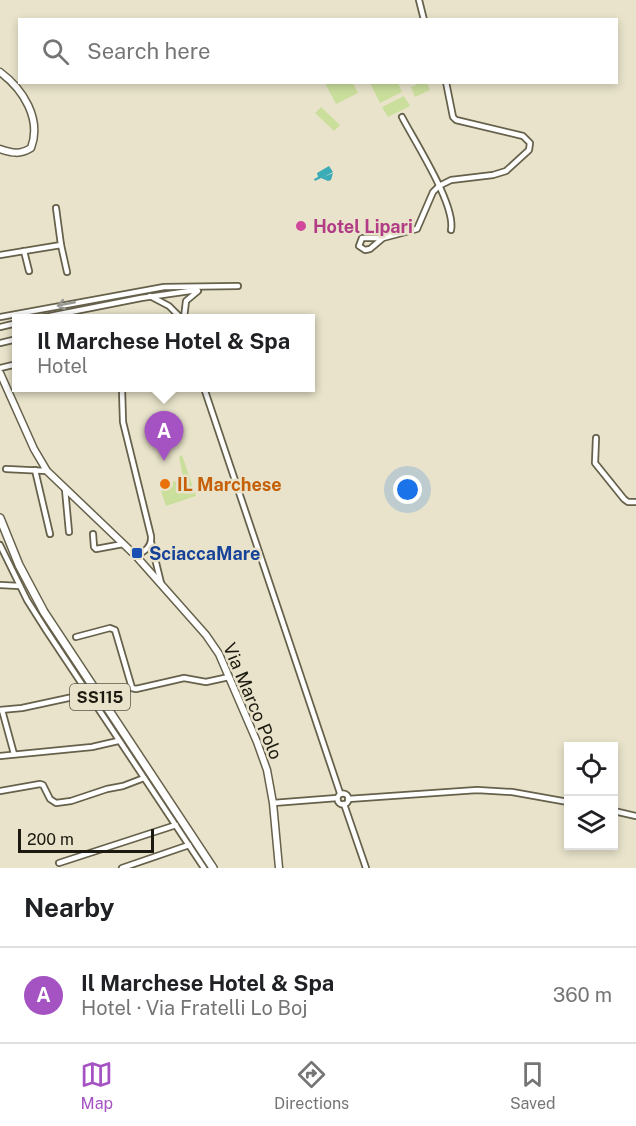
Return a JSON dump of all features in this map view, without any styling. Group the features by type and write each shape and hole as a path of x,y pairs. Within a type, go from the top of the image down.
{"main road":[{"name":"SS115","path":"0,518 19,565 44,612 213,868"}],"street":[{"path":"419,0 424,18"},
{"path":"0,72 18,87 27,102 35,133 31,148 24,152 12,153 0,148"},
{"path":"383,238 362,238 359,246 366,250 383,238 417,228 438,186 451,180 501,174 511,168 529,150 529,140 523,136 456,120 453,117 446,84"},
{"path":"402,117 451,214 451,230"},
{"path":"56,208 67,272"},
{"path":"0,255 61,245"},
{"path":"24,251 29,271"},
{"path":"60,314 169,293 238,286"},
{"path":"15,314 139,290 175,287 210,288"},
{"path":"175,287 183,292 186,301 183,314"},
{"path":"169,306 169,293 175,287"},
{"path":"186,301 200,289"},
{"path":"150,296 169,306 178,314"},
{"name":"Via Marco Polo","path":"0,373 30,441 47,471 136,556 213,645 262,754 273,803 279,868"},
{"path":"121,392 123,422 150,528 161,583"},
{"path":"205,392 219,439 339,796 339,803 344,804"},
{"path":"596,438 595,463 627,502 636,502"},
{"path":"6,469 47,471"},
{"path":"35,470 50,534"},
{"path":"65,489 69,532"},
{"path":"93,534 96,549 123,544"},
{"path":"136,556 148,548 152,542"},
{"path":"0,545 20,586 46,630 204,868"},
{"path":"0,585 20,586"},
{"path":"76,637 110,628 115,630 132,688 184,678 206,682 229,677"},
{"path":"14,754 1,710 87,694"},
{"path":"0,756 92,747 118,741"},
{"path":"0,791 40,784 43,785 53,802 61,803 144,778"},
{"path":"344,804 348,799 477,790 512,792 564,801"},
{"path":"273,803 346,794 348,799"},
{"path":"344,804 366,868"},
{"path":"618,812 636,816"},
{"path":"58,863 176,825"},
{"path":"122,868 189,845"}],"green space":[{"path":"326,84 354,84 358,93 336,104"},
{"path":"370,84 398,84 402,92 380,103"},
{"path":"427,84 430,90 415,97 411,87"},
{"path":"404,96 410,106 388,117 382,107"},
{"path":"321,107 340,125 334,131 315,113"},
{"path":"182,455 196,496 166,506 161,491 173,486 175,481 179,486 184,482 179,457"}],"water":[{"path":"329,166 333,172 324,177 333,173 331,180 321,178 315,181 314,179 318,177 317,173"}],"place":[{"name":"Hotel Lipari","path":"301,226"},
{"name":"Il Marchese Hotel & Spa","path":"164,461"},
{"name":"IL Marchese","path":"165,484"},
{"name":"SciaccaMare","path":"137,553"}]}
